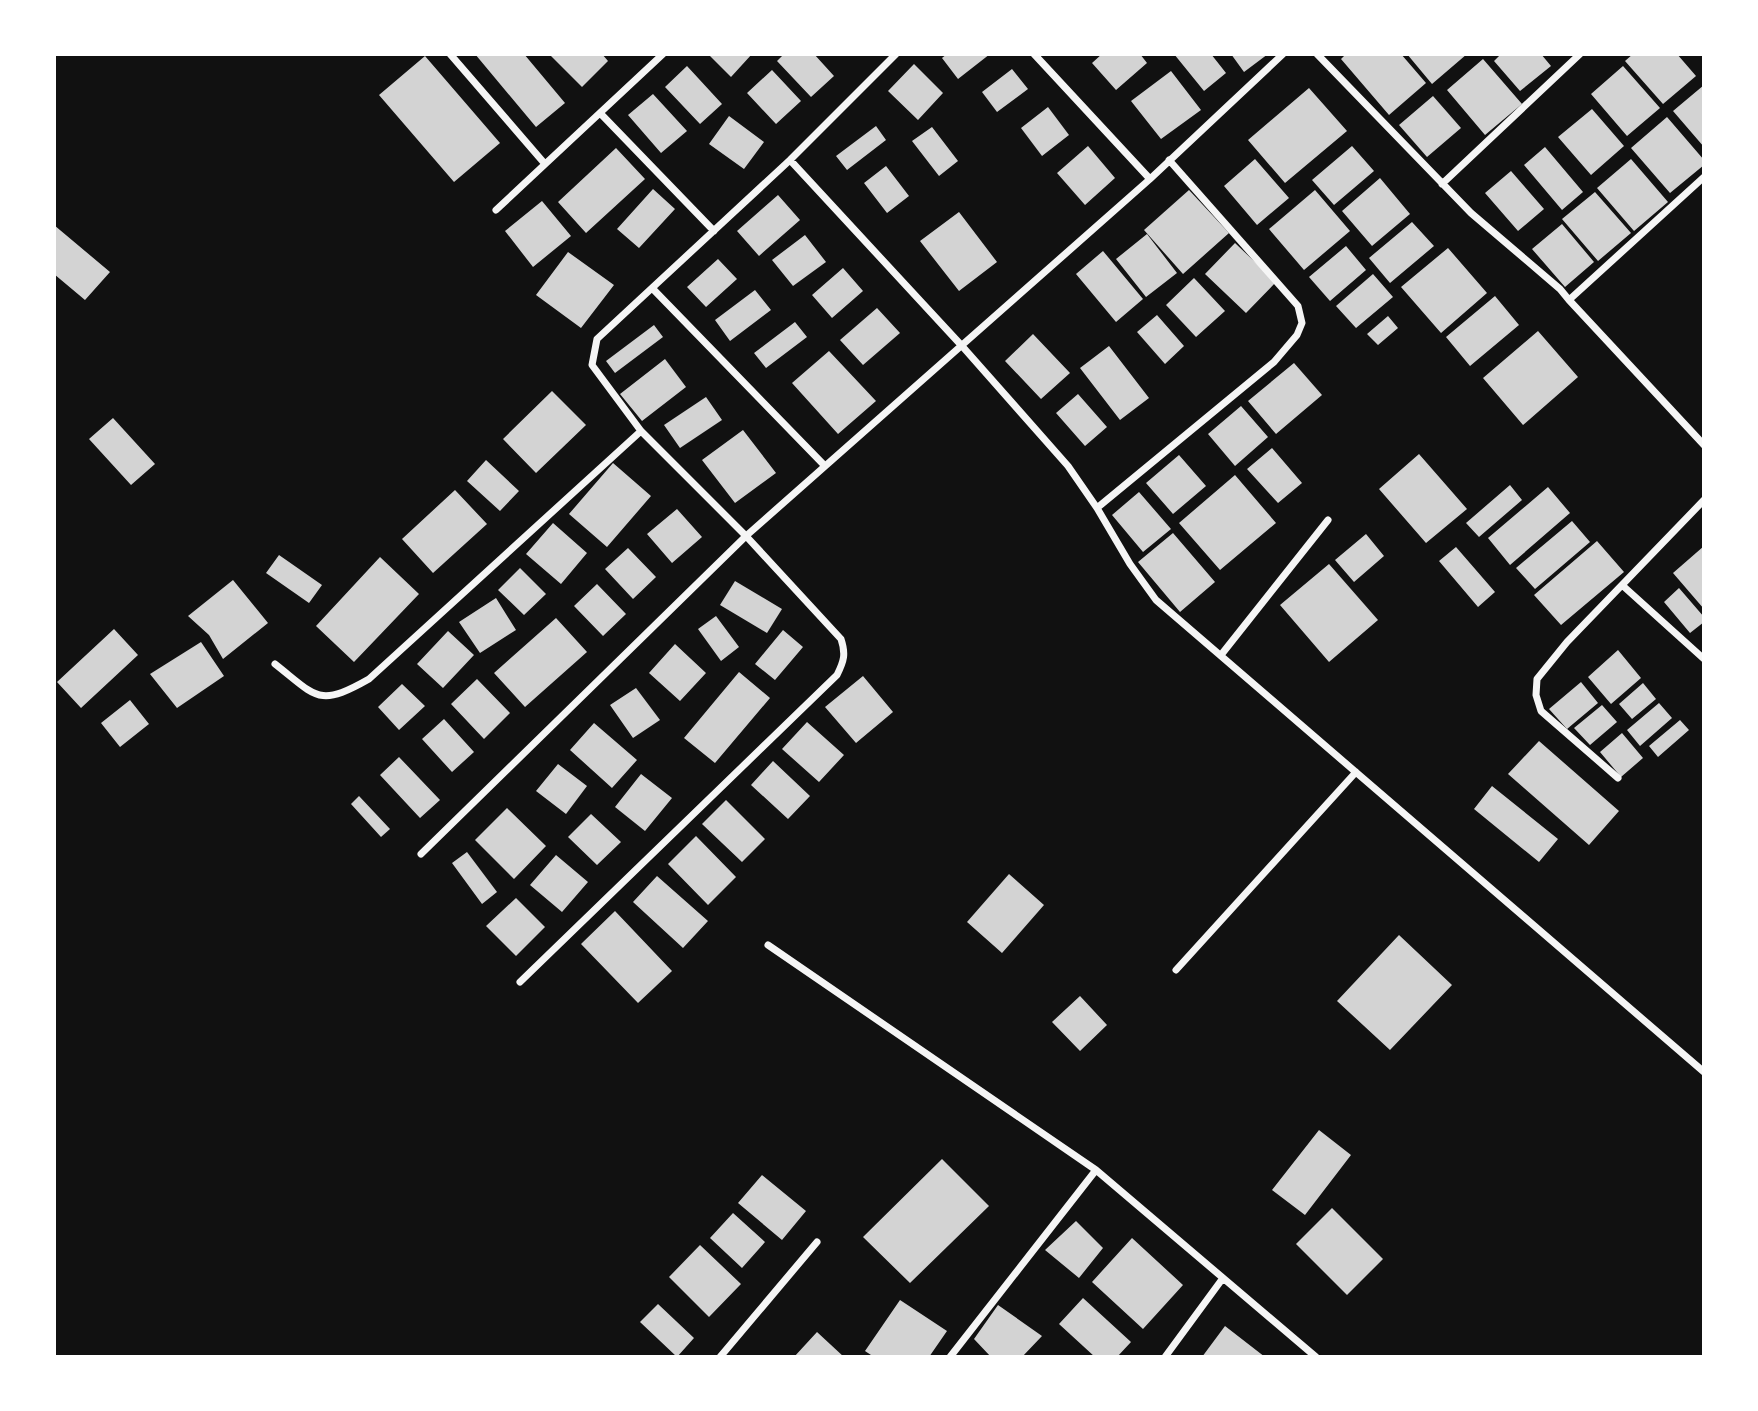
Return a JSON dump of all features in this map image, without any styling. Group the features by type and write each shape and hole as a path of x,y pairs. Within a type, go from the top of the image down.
{"street":[{"path":"450,54 545,164"},
{"path":"496,210 663,54"},
{"path":"520,982 837,675 841,668 845,651 841,639 746,536 641,431 592,365 597,339 790,160 896,54"},
{"path":"1034,54 1150,179"},
{"path":"421,854 746,536 1150,179 1283,54"},
{"path":"1317,54 1471,213 1560,289 1704,445"},
{"path":"1442,184 1580,54"},
{"path":"600,113 714,230"},
{"path":"790,160 962,346 1068,466 1097,508 1130,565 1156,600 1704,1072"},
{"path":"1097,508 1274,362 1297,335 1302,323 1298,306 1169,160"},
{"path":"1569,300 1704,177"},
{"path":"652,288 825,466"},
{"path":"275,664 307,690 324,698 344,694 369,679 641,431"},
{"path":"1618,778 1541,711 1536,695 1537,679 1567,642 1704,500"},
{"path":"1222,655 1328,520"},
{"path":"1622,585 1704,659"},
{"path":"1176,970 1356,772"},
{"path":"768,945 1097,1170 1316,1357"},
{"path":"950,1357 1097,1170"},
{"path":"720,1357 817,1242"},
{"path":"1165,1357 1223,1278"}],"building":[{"path":"475,54 524,54 565,103 536,127"},
{"path":"549,54 602,54 608,61 582,87"},
{"path":"708,54 752,54 731,77"},
{"path":"784,54 814,54 834,76 811,97 777,61"},
{"path":"947,54 990,54 958,79 942,58"},
{"path":"1102,54 1140,54 1147,63 1116,90 1092,63"},
{"path":"1174,54 1211,54 1226,73 1204,91"},
{"path":"1231,54 1268,54 1244,72"},
{"path":"1346,54 1401,54 1426,83 1389,115 1341,59"},
{"path":"1407,54 1467,54 1432,84"},
{"path":"1501,54 1541,54 1551,66 1520,91 1494,61"},
{"path":"1633,54 1677,54 1696,76 1663,104 1625,61"},
{"path":"425,56 500,143 454,182 379,95"},
{"path":"1483,59 1522,104 1485,135 1447,90"},
{"path":"914,64 943,93 918,120 888,91"},
{"path":"687,66 722,104 700,124 665,87"},
{"path":"1623,66 1660,108 1627,136 1591,94"},
{"path":"1012,69 1028,89 997,112 982,92"},
{"path":"772,70 801,101 776,124 747,93"},
{"path":"1171,71 1201,110 1161,139 1131,101"},
{"path":"1704,85 1704,147 1673,111"},
{"path":"1309,88 1347,131 1285,183 1248,140"},
{"path":"653,94 687,131 661,153 628,115"},
{"path":"1433,96 1461,128 1427,157 1399,125"},
{"path":"1048,107 1069,135 1042,156 1021,128"},
{"path":"1592,109 1624,146 1591,175 1558,137"},
{"path":"729,116 764,142 744,169 709,144"},
{"path":"1667,117 1704,160 1704,165 1670,193 1631,148"},
{"path":"876,126 886,140 847,170 836,156"},
{"path":"932,127 958,161 939,176 912,141"},
{"path":"1088,146 1115,178 1085,205 1057,173"},
{"path":"1352,146 1374,171 1334,205 1312,180"},
{"path":"1545,147 1583,192 1562,210 1524,165"},
{"path":"616,148 645,179 586,233 558,202"},
{"path":"1255,159 1289,198 1257,225 1224,186"},
{"path":"1631,159 1668,202 1634,231 1597,188"},
{"path":"886,166 909,196 887,213 864,183"},
{"path":"1511,171 1544,209 1518,231 1485,193"},
{"path":"1380,178 1410,214 1372,246 1342,211"},
{"path":"653,189 675,209 639,248 617,229"},
{"path":"1189,190 1229,233 1183,274 1144,230"},
{"path":"1315,190 1350,231 1304,270 1269,229"},
{"path":"1595,192 1631,233 1598,261 1562,219"},
{"path":"778,195 800,220 759,256 737,231"},
{"path":"542,201 571,236 533,267 505,231"},
{"path":"959,212 997,262 959,291 920,241"},
{"path":"1412,222 1434,246 1390,283 1369,258"},
{"path":"1562,224 1594,262 1565,287 1532,249"},
{"path":"54,225 110,272 85,300 54,274"},
{"path":"1147,234 1177,273 1146,297 1116,259"},
{"path":"805,235 826,262 793,286 772,260"},
{"path":"1235,243 1276,282 1246,313 1205,274"},
{"path":"1346,246 1366,270 1330,301 1309,277"},
{"path":"1448,248 1487,293 1441,333 1401,287"},
{"path":"1103,251 1143,299 1116,322 1076,274"},
{"path":"568,252 614,285 581,328 536,295"},
{"path":"718,259 737,279 706,307 687,287"},
{"path":"843,268 863,291 832,318 812,295"},
{"path":"1373,274 1393,297 1356,328 1336,306"},
{"path":"1194,278 1225,311 1196,337 1166,305"},
{"path":"755,290 771,310 730,341 715,320"},
{"path":"1495,296 1519,325 1470,366 1446,337"},
{"path":"877,308 900,333 863,365 840,340"},
{"path":"1157,315 1184,346 1165,364 1137,332"},
{"path":"1388,316 1398,328 1378,345 1367,334"},
{"path":"795,322 807,337 766,368 754,353"},
{"path":"654,325 663,337 615,373 606,361"},
{"path":"1538,331 1578,377 1523,425 1483,378"},
{"path":"1033,334 1070,373 1041,399 1005,361"},
{"path":"1109,346 1149,398 1120,420 1080,368"},
{"path":"829,351 876,401 838,434 792,383"},
{"path":"665,359 686,387 642,421 620,394"},
{"path":"1294,363 1322,395 1276,434 1248,401"},
{"path":"552,391 586,425 536,473 503,439"},
{"path":"1078,394 1107,427 1085,446 1056,413"},
{"path":"706,397 722,420 680,448 664,425"},
{"path":"1241,406 1268,437 1235,466 1208,434"},
{"path":"113,418 155,464 131,485 89,439"},
{"path":"743,430 776,473 735,503 702,460"},
{"path":"1272,448 1302,483 1278,503 1247,469"},
{"path":"1419,454 1467,509 1426,543 1379,489"},
{"path":"1179,455 1206,486 1173,514 1146,483"},
{"path":"486,460 519,491 500,511 467,481"},
{"path":"613,463 651,496 607,547 569,514"},
{"path":"1235,475 1276,523 1220,570 1179,523"},
{"path":"1510,485 1522,500 1479,537 1466,523"},
{"path":"1548,487 1570,513 1510,565 1488,538"},
{"path":"455,490 487,524 433,573 402,539"},
{"path":"1139,492 1171,529 1143,552 1112,515"},
{"path":"677,509 702,537 672,563 647,534"},
{"path":"1572,521 1590,542 1535,589 1516,568"},
{"path":"553,523 587,553 561,584 526,554"},
{"path":"1173,533 1215,582 1180,612 1138,562"},
{"path":"1366,534 1384,556 1354,582 1335,560"},
{"path":"1597,541 1624,572 1561,625 1534,595"},
{"path":"1704,546 1704,609 1673,573"},
{"path":"1456,547 1495,592 1478,607 1439,561"},
{"path":"628,548 656,577 633,599 605,569"},
{"path":"279,555 322,585 309,603 266,573"},
{"path":"380,557 419,594 354,662 316,626"},
{"path":"1329,564 1378,620 1329,662 1280,605"},
{"path":"520,568 546,594 524,615 498,590"},
{"path":"233,580 268,623 223,659 209,635 188,616"},
{"path":"735,581 782,609 767,633 720,605"},
{"path":"597,584 626,614 603,636 574,606"},
{"path":"1679,588 1704,617 1704,622 1690,633 1664,602"},
{"path":"496,598 516,630 480,653 459,622"},
{"path":"716,616 739,647 721,661 698,629"},
{"path":"556,618 587,652 525,707 494,673"},
{"path":"114,629 138,655 81,708 57,682"},
{"path":"783,630 803,647 775,680 755,664"},
{"path":"448,631 474,655 443,688 417,664"},
{"path":"201,642 224,676 177,708 150,674"},
{"path":"675,644 706,673 680,701 649,673"},
{"path":"1618,650 1641,678 1611,704 1588,677"},
{"path":"739,672 770,698 715,763 684,738"},
{"path":"863,676 893,712 856,743 825,707"},
{"path":"477,679 510,713 484,739 451,704"},
{"path":"1581,682 1598,703 1567,729 1549,709"},
{"path":"1643,683 1656,699 1632,719 1619,704"},
{"path":"402,684 425,706 399,730 378,707"},
{"path":"636,688 660,720 633,738 610,705"},
{"path":"130,700 149,724 120,747 101,723"},
{"path":"1659,703 1672,718 1640,746 1627,730"},
{"path":"1602,705 1617,722 1590,745 1574,728"},
{"path":"444,719 474,752 452,772 422,739"},
{"path":"1680,720 1689,730 1658,757 1649,746"},
{"path":"807,722 844,755 819,782 782,749"},
{"path":"594,723 637,760 612,788 570,750"},
{"path":"1622,733 1643,758 1621,777 1600,752"},
{"path":"1539,741 1619,811 1589,845 1508,774"},
{"path":"399,757 440,800 420,818 380,775"},
{"path":"773,761 810,796 788,819 751,785"},
{"path":"558,764 587,786 566,814 536,791"},
{"path":"641,774 672,798 645,831 615,807"},
{"path":"1492,786 1558,839 1539,862 1474,809"},
{"path":"359,796 390,829 381,837 351,804"},
{"path":"726,800 765,839 742,862 702,824"},
{"path":"507,808 546,846 514,879 475,840"},
{"path":"591,814 621,842 597,865 568,837"},
{"path":"696,836 736,877 708,905 668,864"},
{"path":"467,852 497,892 482,904 452,863"},
{"path":"556,855 588,882 562,912 530,885"},
{"path":"1009,874 1044,905 1002,953 967,922"},
{"path":"657,876 708,921 683,948 633,902"},
{"path":"516,898 545,927 516,956 486,926"},
{"path":"615,911 672,971 638,1003 581,944"},
{"path":"1399,935 1452,985 1390,1050 1337,1001"},
{"path":"1080,996 1107,1025 1080,1051 1052,1022"},
{"path":"1319,1130 1351,1155 1305,1215 1272,1190"},
{"path":"942,1159 989,1206 910,1283 863,1237"},
{"path":"762,1175 806,1211 782,1240 738,1203"},
{"path":"1332,1208 1383,1259 1347,1295 1296,1244"},
{"path":"733,1213 765,1242 742,1268 710,1238"},
{"path":"1076,1221 1103,1248 1079,1278 1045,1250"},
{"path":"1132,1238 1183,1285 1143,1329 1092,1282"},
{"path":"700,1245 741,1284 709,1317 669,1277"},
{"path":"1083,1298 1131,1342 1117,1357 1095,1357 1059,1324"},
{"path":"900,1300 947,1331 929,1357 874,1357 865,1351"},
{"path":"658,1304 694,1338 677,1357 640,1322"},
{"path":"998,1305 1042,1336 1022,1357 991,1357 974,1339"},
{"path":"1225,1326 1265,1357 1202,1357"},
{"path":"817,1332 844,1357 794,1357"}]}
